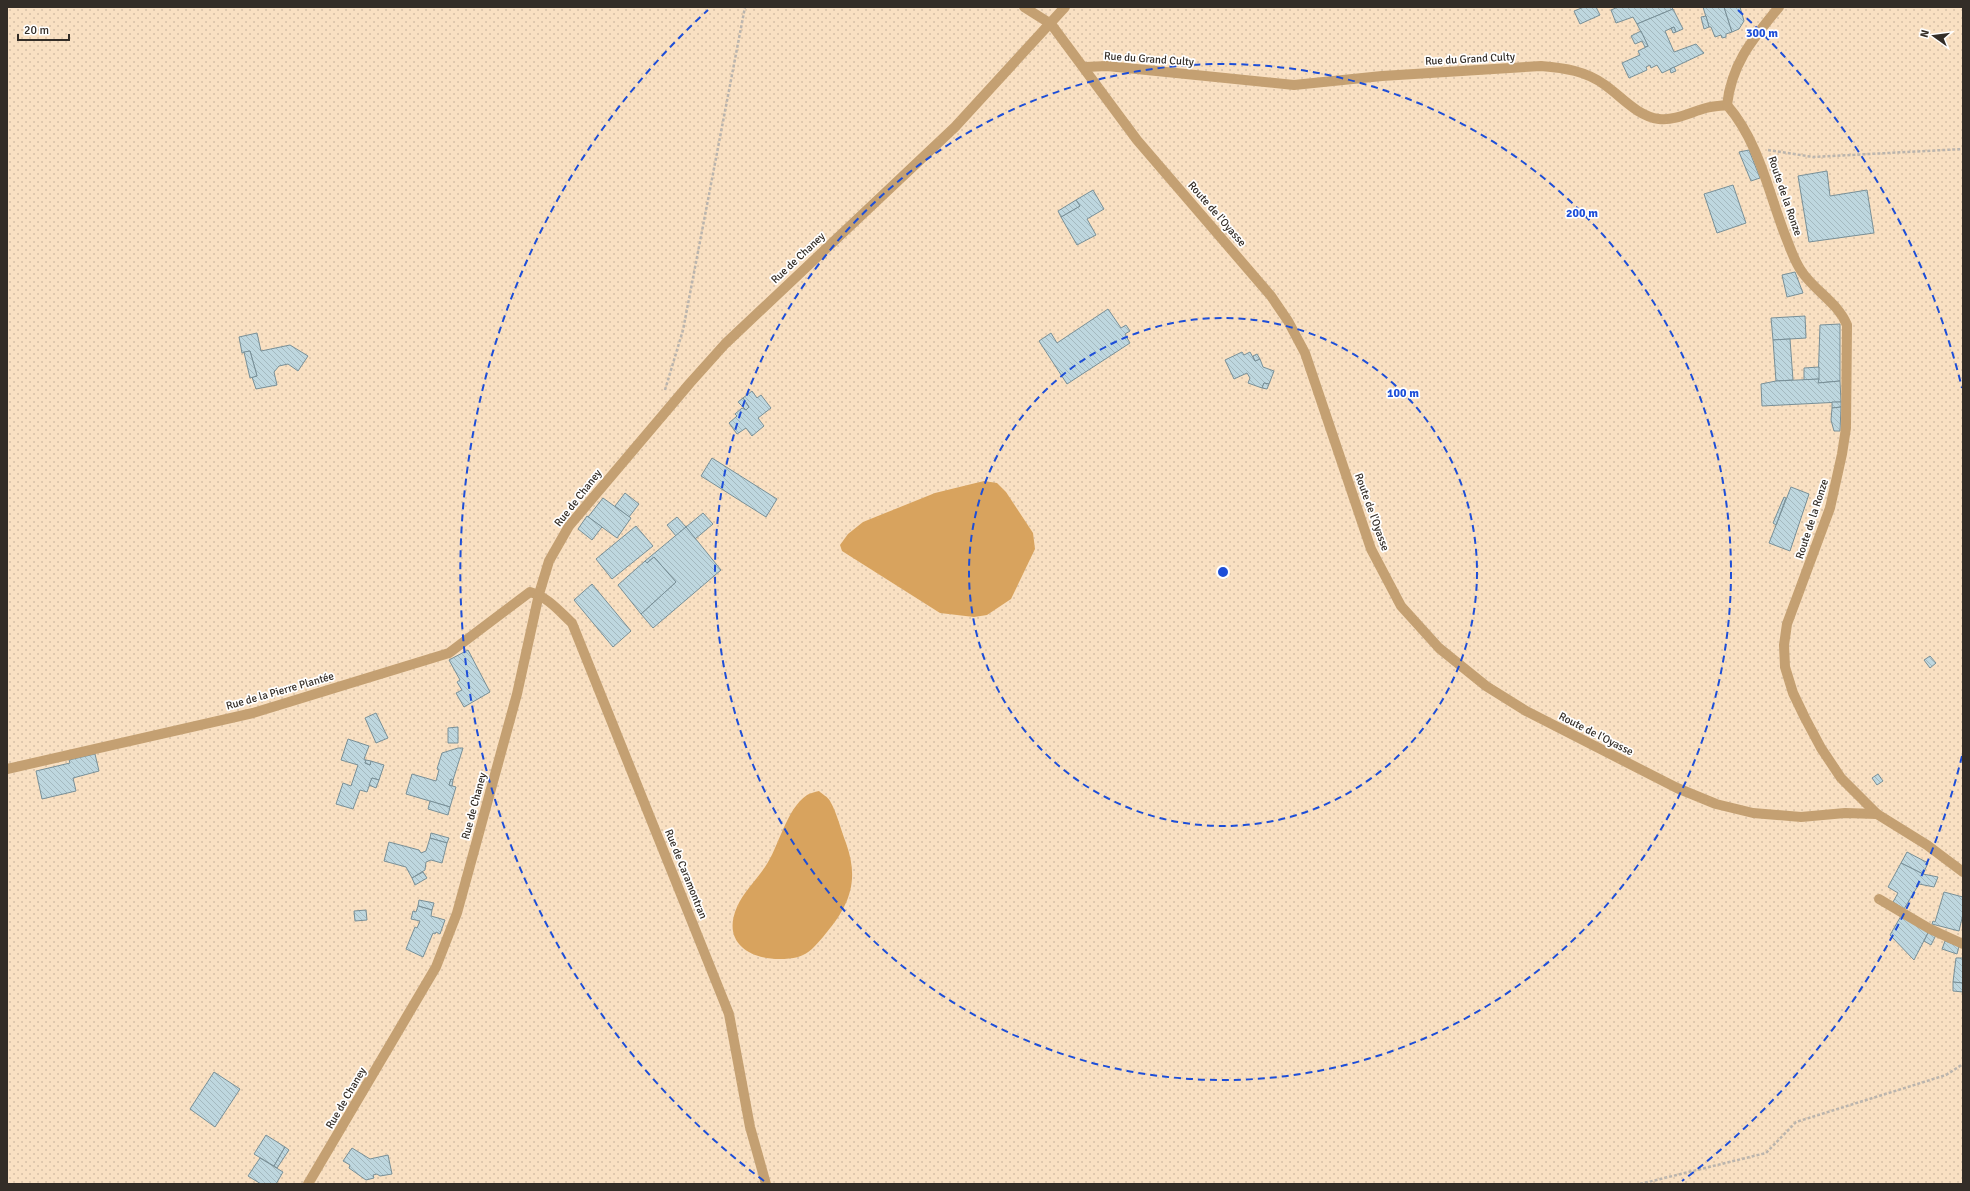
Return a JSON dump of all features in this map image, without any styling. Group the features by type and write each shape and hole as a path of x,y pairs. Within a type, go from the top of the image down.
{"street":[{"name":"Route de l'Oyasse","path":"1024,7 1051,24 1085,67 1137,140 1272,296 1288,321 1305,353 1371,549 1401,606 1439,648 1486,686 1526,711 1677,788 1716,804 1753,813 1788,816 1845,813 1877,814"},
{"name":"Rue de Chaney","path":"308,1184 421,993 446,945 457,913 515,701 539,594 550,561 569,526 725,344 955,127 1066,7"},
{"path":"1727,105 1729,87 1734,71 1757,34 1779,7"},
{"name":"Rue du Grand Culty","path":"1085,67 1107,66 1294,85 1382,76 1541,66 1558,67 1574,70 1589,76 1604,85 1646,116 1660,119 1674,118 1708,107 1727,105"},
{"name":"Route de la Ronze","path":"1727,105 1740,119 1755,148 1774,205 1799,266 1819,292 1843,314 1847,325 1846,428 1842,454 1830,508 1787,624 1784,645 1785,667 1793,692 1821,748 1841,778 1877,814 1927,845 1963,872"},
{"name":"Rue de la Pierre Plantée","path":"7,769 253,713 449,653 530,592 539,594"},
{"name":"Rue de Caramontran","path":"539,594 548,600 572,623 729,1014 750,1127 766,1184"},
{"path":"1879,899 1930,929 1963,944"}],"path":[{"path":"664,395 683,330 745,7"},
{"path":"1755,148 1791,155 1813,157 1963,148"},
{"path":"1640,1184 1766,1153 1796,1122 1946,1075 1963,1064"}],"shaded area":[{"path":"7,7 1963,7 1963,1184 7,1184"},
{"path":"984,481 997,483 1006,492 1033,533 1035,549 1011,599 987,615 974,617 940,613 842,551 840,545 848,534 863,522 935,493"},
{"path":"819,791 830,801 837,816 846,843 852,870 850,893 840,915 832,926 818,943 802,956 785,959 771,959 759,956 748,951 739,944 734,934 733,922 737,907 770,859 794,809 807,795"}],"building":[{"path":"1584,7 1596,7 1600,15 1580,24 1574,11"},
{"path":"1618,7 1671,7 1673,9 1637,24 1633,17 1616,23 1611,10"},
{"path":"1703,7 1724,7 1732,32 1726,34 1726,37 1722,38 1721,35 1715,37 1711,27 1709,27"},
{"path":"1724,7 1740,7 1744,21 1739,29 1732,32"},
{"path":"1673,9 1683,29 1676,32 1674,27 1665,31 1674,52 1696,44 1704,53 1662,73 1657,65 1651,68 1650,65 1646,67 1647,70 1629,78 1622,63 1640,55 1638,51 1648,46 1637,24"},
{"path":"1706,16 1709,27 1704,29 1701,17"},
{"path":"1674,27 1676,32 1673,33 1671,28"},
{"path":"1641,31 1648,46 1645,47 1642,41 1635,44 1631,36"},
{"path":"1674,67 1676,71 1671,73 1670,69"},
{"path":"1749,150 1760,178 1751,181 1739,152"},
{"path":"1827,171 1830,196 1867,190 1874,233 1809,242 1798,176"},
{"path":"1733,185 1746,223 1717,233 1704,194"},
{"path":"1093,190 1104,209 1087,219 1096,235 1077,245 1061,217 1080,206 1076,200"},
{"path":"1076,200 1080,206 1061,217 1058,211"},
{"path":"1795,272 1803,293 1787,297 1782,275"},
{"path":"1108,309 1121,328 1126,325 1130,331 1125,334 1130,343 1067,384 1039,341 1051,333 1057,343"},
{"path":"1805,316 1806,338 1773,340 1771,318"},
{"path":"1840,324 1840,381 1818,383 1820,325"},
{"path":"257,333 261,351 290,345 308,356 298,371 288,364 279,366 274,372 277,385 256,389 252,377 257,376 250,351 242,353 239,337"},
{"path":"1790,339 1793,380 1776,381 1773,340"},
{"path":"250,351 257,376 250,378 244,352"},
{"path":"1242,352 1244,355 1250,352 1255,361 1260,359 1263,367 1274,371 1269,384 1264,383 1262,388 1248,383 1250,378 1247,373 1234,379 1225,360"},
{"path":"1257,354 1260,359 1255,361 1253,356"},
{"path":"1819,367 1819,379 1804,380 1804,368"},
{"path":"1819,379 1818,383 1840,381 1841,402 1762,406 1761,384 1776,381"},
{"path":"1264,383 1269,384 1267,389 1262,388"},
{"path":"752,391 757,398 761,395 771,408 758,418 764,426 752,436 746,428 737,434 729,423 737,416 735,414 742,408 746,410 749,407 743,398"},
{"path":"743,398 749,407 746,410 738,402"},
{"path":"1832,402 1841,402 1841,407 1832,408"},
{"path":"1841,407 1840,431 1834,431 1831,420 1832,408"},
{"path":"712,458 777,499 766,517 701,476"},
{"path":"1791,487 1809,494 1790,551 1769,543"},
{"path":"625,493 639,504 629,517 615,506"},
{"path":"1784,497 1786,498 1776,525 1773,523"},
{"path":"603,498 631,518 617,538 588,517"},
{"path":"703,513 713,524 695,539 686,527"},
{"path":"587,516 602,527 592,540 578,529"},
{"path":"677,517 686,527 676,536 667,525"},
{"path":"636,526 653,546 612,579 596,559"},
{"path":"686,527 721,570 653,628 641,614 676,582 654,557 647,563 645,561"},
{"path":"654,557 676,582 641,614 618,585 645,561 647,563"},
{"path":"592,584 631,631 613,647 574,600"},
{"path":"468,650 490,692 464,707 456,693 462,690 457,682 460,680 449,660"},
{"path":"1930,656 1936,663 1930,668 1924,660"},
{"path":"376,713 388,738 376,743 365,718"},
{"path":"458,727 458,743 448,743 448,728"},
{"path":"348,739 369,746 364,759 366,760 365,763 370,765 371,761 384,765 379,780 372,778 367,792 360,790 353,809 336,804 343,783 351,786 358,765 341,760"},
{"path":"463,748 453,780 451,779 449,785 456,787 450,807 406,794 412,774 436,781 439,770 437,769 442,753"},
{"path":"95,754 99,771 73,778 76,791 42,799 36,771 70,763 69,760"},
{"path":"366,760 371,761 370,765 365,763"},
{"path":"1878,774 1883,781 1877,785 1872,778"},
{"path":"372,778 379,780 376,788 369,785"},
{"path":"451,779 453,780 452,786 449,785"},
{"path":"430,801 450,807 448,815 428,809"},
{"path":"431,833 449,838 447,843 430,838"},
{"path":"430,838 447,843 442,863 431,860 426,862 425,870 412,878 406,867 384,861 389,842 419,850 421,853 426,851"},
{"path":"1907,852 1928,863 1923,874 1901,863"},
{"path":"1901,863 1923,874 1938,877 1934,887 1919,884 1904,909 1893,902 1898,893 1888,887"},
{"path":"423,872 427,878 415,885 412,878"},
{"path":"1944,892 1963,897 1963,914 1959,931 1932,924 1933,921 1935,922"},
{"path":"419,900 434,903 432,910 418,906"},
{"path":"418,906 432,910 431,916 445,920 440,934 436,932 435,934 433,933 423,957 406,949 415,927 417,928 420,921 411,919 413,911 416,912"},
{"path":"366,910 367,920 355,921 354,911"},
{"path":"1901,916 1929,931 1914,960 1890,935"},
{"path":"1929,931 1936,935 1931,945 1924,941"},
{"path":"1945,941 1959,946 1957,954 1942,949"},
{"path":"1956,958 1963,958 1963,983 1953,982"},
{"path":"1953,982 1963,983 1963,992 1953,991"},
{"path":"214,1072 240,1089 215,1127 190,1109"},
{"path":"266,1135 285,1147 274,1166 254,1154"},
{"path":"285,1147 289,1150 277,1168 274,1166"},
{"path":"352,1148 370,1159 388,1155 392,1174 380,1176 377,1174 373,1175 374,1178 366,1180 349,1168 350,1165 343,1161"},
{"path":"260,1158 283,1172 276,1184 261,1184 248,1176"}]}
